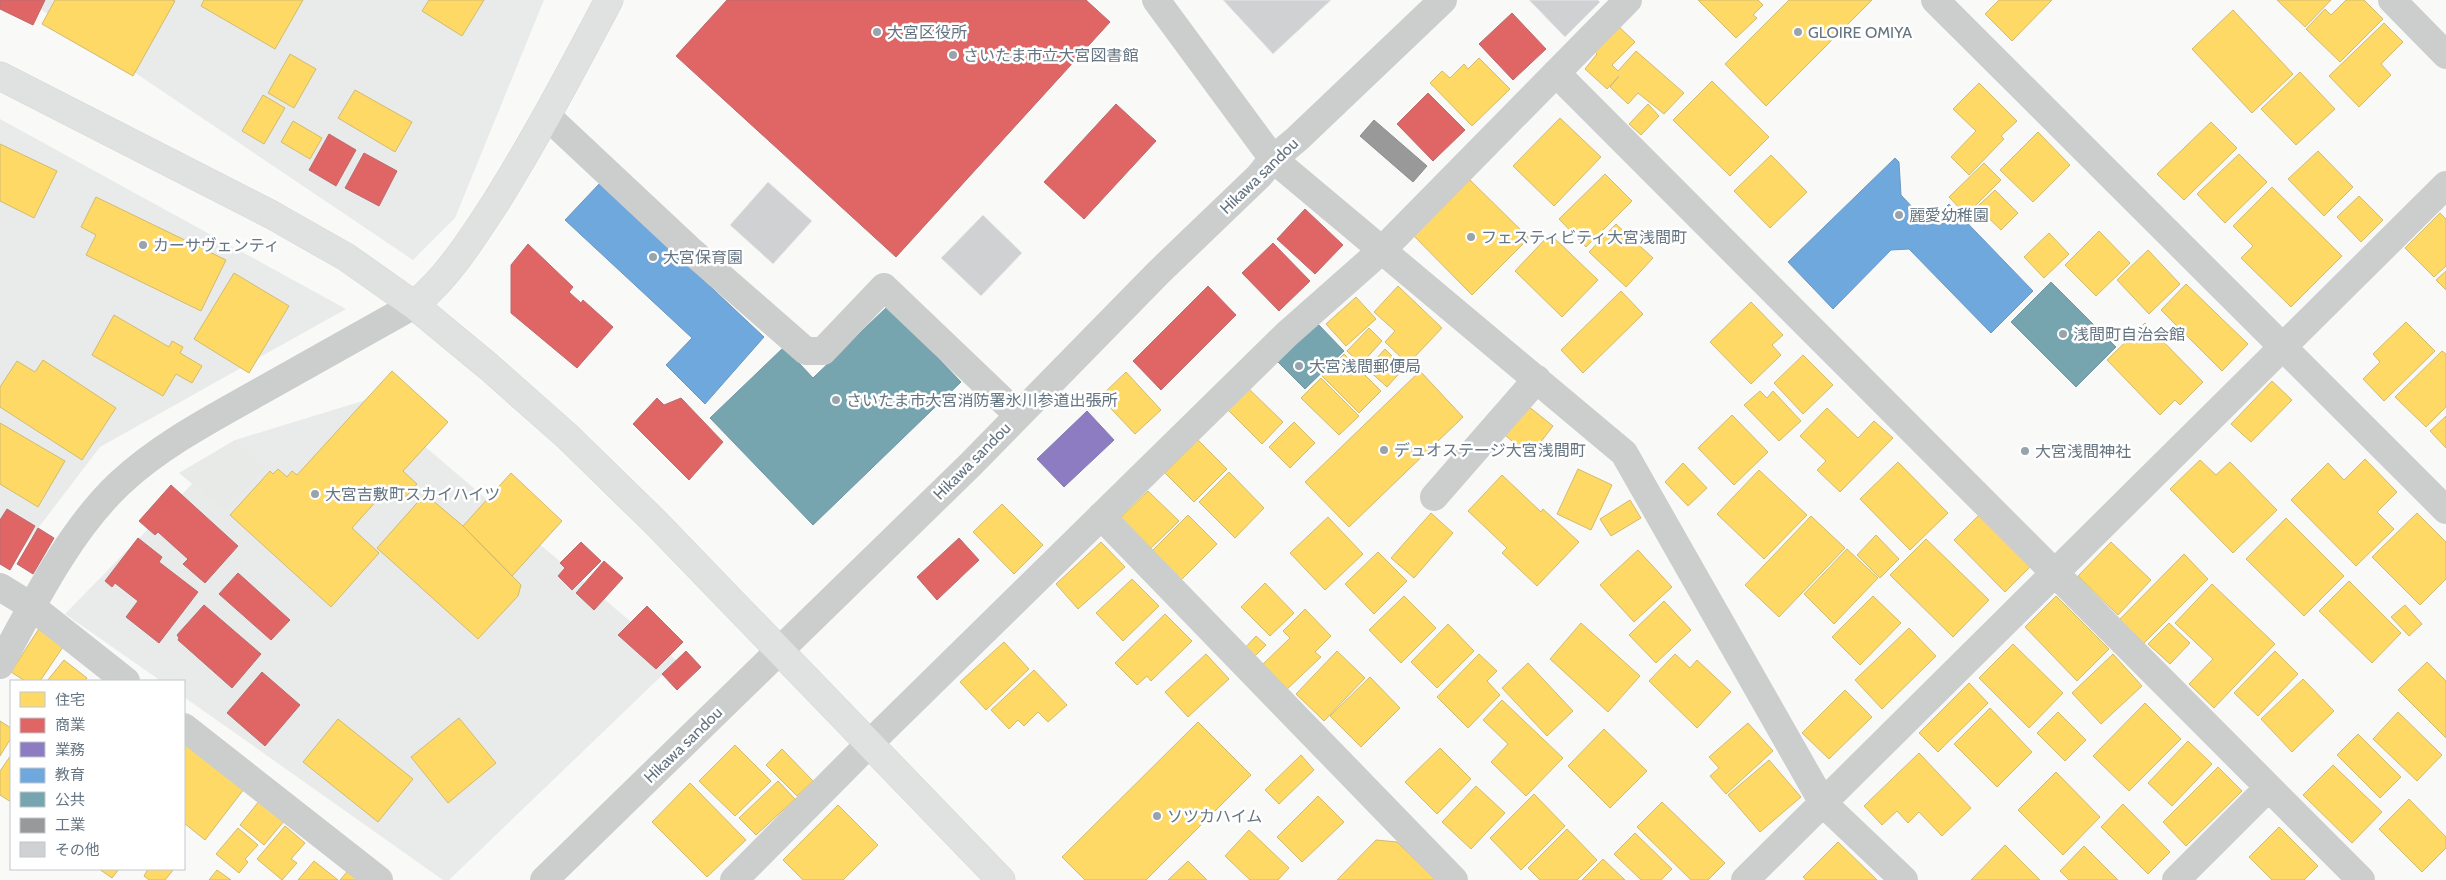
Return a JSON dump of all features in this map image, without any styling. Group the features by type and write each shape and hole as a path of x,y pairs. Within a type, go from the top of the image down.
{"street":[{"path":"0,665 31,606 94,511 127,478 188,432 414,305 429,293 450,270 518,167 609,0"},
{"path":"1156,0 1273,159 1624,452 1823,803 1904,880"},
{"name":"Hikawa sandou","path":"544,880 779,652 1159,272 1259,176 1273,159 1297,139 1442,0"},
{"path":"734,880 868,745 1287,334 1382,250 1628,0"},
{"path":"1935,0 2446,510"},
{"path":"2392,0 2446,55"},
{"path":"1556,73 2361,880"},
{"path":"0,76 272,215 346,257 414,305 490,367 567,436 656,523 868,745 1001,880"},
{"path":"547,116 689,249 806,351 823,351 884,287 1018,415"},
{"path":"1745,880 2446,185"},
{"path":"1434,496 1537,380"},
{"path":"1100,516 1454,880"},
{"path":"0,587 31,606 125,680"},
{"path":"185,728 379,880"},
{"path":"2176,880 2268,788"}],"shaded area":[{"path":"27,0 544,0 455,218 413,260"},
{"path":"0,119 346,309 100,447 16,557 0,548"},
{"path":"369,399 677,661 449,880 443,880 185,698 185,680 160,680 65,614 235,440"},
{"path":"235,440 265,467 224,510 179,473"}],"building: 住宅":[{"path":"55,0 175,1 133,76 42,24"},
{"path":"204,0 303,0 275,49 201,6"},
{"path":"429,0 484,0 462,36 422,11"},
{"path":"1698,0 1758,0 1763,5 1753,15 1757,18 1736,38"},
{"name":"GLOIRE OMIYA","path":"1789,0 1872,0 1766,106 1725,64"},
{"path":"1999,0 2052,0 2012,41 1985,14"},
{"path":"2277,0 2331,0 2305,27"},
{"path":"2346,0 2364,0 2383,19 2340,62 2306,29 2325,9 2331,15"},
{"path":"2233,10 2293,74 2252,113 2192,49"},
{"path":"2384,23 2403,42 2381,64 2391,75 2359,107 2329,76"},
{"path":"1616,24 1635,42 1612,65 1618,71 1636,51 1684,93 1664,114 1638,93 1628,104 1610,87 1619,76 1607,89 1585,69 1597,54 1592,49"},
{"path":"290,54 316,69 294,108 268,93"},
{"path":"1479,58 1510,89 1472,126 1430,83 1442,71 1450,78 1464,64 1468,69"},
{"path":"2300,72 2335,109 2296,145 2261,109"},
{"path":"1712,81 1769,137 1730,176 1673,120"},
{"path":"1979,83 2017,121 2001,136 2004,139 1969,175 1951,157 1976,131 1953,109"},
{"path":"355,90 412,122 395,152 338,118"},
{"path":"263,95 285,108 264,144 242,131"},
{"path":"1648,104 1659,116 1641,135 1629,124"},
{"path":"1560,118 1601,157 1554,206 1513,166"},
{"path":"293,121 322,138 310,159 281,142"},
{"path":"2211,122 2237,148 2184,200 2157,174"},
{"path":"2038,132 2070,165 2033,202 2000,170"},
{"path":"0,144 57,171 34,218 0,201"},
{"path":"2318,151 2353,187 2324,216 2288,179"},
{"path":"2239,154 2267,182 2225,223 2197,194"},
{"path":"1771,155 1807,192 1770,228 1734,191"},
{"path":"1984,163 2001,180 1966,215 1949,197"},
{"path":"1605,174 1632,201 1586,247 1559,219"},
{"name":"フェスティビティ大宮浅間町","path":"1469,179 1529,238 1472,295 1413,235"},
{"path":"2272,187 2342,256 2291,307 2241,258 2253,246 2233,226"},
{"path":"1995,190 2018,213 2001,230 1977,207"},
{"path":"2359,196 2383,220 2361,242 2337,217"},
{"name":"カーサヴェンティ","path":"96,197 226,260 201,311 86,255 96,235 81,227"},
{"path":"2440,213 2446,219 2446,266 2434,277 2405,248"},
{"path":"1616,224 1653,258 1626,287 1589,252"},
{"path":"2099,231 2130,263 2096,296 2065,265"},
{"path":"2049,233 2069,254 2044,278 2024,257"},
{"path":"1550,234 1598,280 1562,317 1515,271"},
{"path":"2148,250 2180,284 2149,314 2117,280"},
{"path":"2446,271 2446,290 2436,280"},
{"path":"234,273 289,306 249,373 194,339"},
{"path":"2186,284 2248,344 2222,371 2161,310"},
{"path":"1398,286 1442,328 1408,364 1385,342 1395,331 1374,312"},
{"path":"1621,291 1643,314 1583,373 1561,350"},
{"path":"1356,297 1376,319 1346,346 1326,324"},
{"path":"1751,302 1783,335 1772,345 1781,355 1751,384 1710,342"},
{"path":"114,315 169,347 172,341 183,347 180,353 202,366 192,383 176,374 163,396 92,355"},
{"path":"2406,322 2435,351 2384,401 2363,379 2380,362 2373,354"},
{"path":"2145,323 2203,382 2180,405 2175,400 2160,415 2107,360"},
{"path":"1369,328 1382,341 1361,364 1347,351"},
{"path":"1385,349 1404,368 1387,387 1367,369"},
{"path":"2442,351 2446,354 2446,407 2426,427 2395,397"},
{"path":"1344,354 1381,391 1359,413 1322,376"},
{"path":"1803,355 1833,385 1803,414 1774,383"},
{"path":"43,360 116,408 82,460 0,407 0,387 17,361 35,372"},
{"name":"大宮吉敷町スカイハイツ","path":"392,371 448,422 403,471 417,484 402,501 388,488 352,528 379,553 331,607 230,515 270,471 273,474 278,469 287,477 292,471 297,475"},
{"name":"デュオステージ大宮浅間町","path":"1420,371 1463,417 1349,527 1305,482"},
{"path":"1126,372 1161,410 1135,434 1100,397"},
{"path":"1321,378 1359,416 1339,435 1301,398"},
{"path":"2272,381 2292,400 2251,442 2231,424"},
{"path":"1249,389 1283,422 1262,444 1228,410"},
{"path":"1760,391 1767,398 1773,391 1801,421 1779,441 1744,405"},
{"path":"1523,402 1553,426 1530,456 1500,431"},
{"path":"1827,408 1858,438 1874,421 1893,438 1840,492 1817,470 1826,461 1800,436"},
{"path":"1732,415 1768,452 1734,485 1698,448"},
{"path":"2446,416 2446,448 2430,431"},
{"path":"1294,422 1315,443 1290,468 1269,447"},
{"path":"0,423 65,461 38,507 0,484"},
{"path":"1198,440 1227,469 1194,502 1165,473"},
{"path":"2365,459 2397,492 2377,512 2394,529 2356,566 2291,500 2328,463 2344,480"},
{"path":"2200,460 2216,475 2230,462 2277,510 2233,553 2170,489"},
{"path":"1898,462 1948,513 1910,550 1860,499"},
{"path":"1683,463 1707,488 1688,506 1665,482"},
{"path":"1578,469 1612,485 1591,530 1557,514"},
{"path":"1759,470 1807,515 1764,559 1717,514"},
{"path":"1229,472 1264,508 1235,538 1199,502"},
{"path":"511,473 562,521 512,576 463,526"},
{"path":"1502,475 1541,512 1543,509 1579,542 1537,586 1502,553 1507,548 1468,511"},
{"path":"1148,491 1179,521 1148,551 1118,520"},
{"name":"大宮吉敷町スカイハイツ","path":"425,494 463,526 521,585 518,596 478,639 377,548"},
{"path":"1630,500 1641,518 1611,536 1600,519"},
{"path":"1002,504 1043,545 1014,574 973,532"},
{"path":"1431,513 1453,533 1414,578 1391,558"},
{"path":"2417,513 2446,542 2446,579 2420,605 2372,557"},
{"path":"1188,515 1217,544 1179,582 1150,553"},
{"path":"1979,515 2030,567 2005,592 1954,540"},
{"path":"1811,516 1845,548 1779,617 1745,585"},
{"path":"1328,517 1363,554 1325,590 1290,553"},
{"path":"2286,518 2344,576 2304,616 2246,559"},
{"path":"1876,535 1899,559 1880,578 1857,555"},
{"path":"1926,539 1989,600 1953,637 1890,575"},
{"path":"1101,542 1125,567 1078,609 1056,584"},
{"path":"2111,542 2151,580 2118,615 2078,576"},
{"path":"1847,549 1878,578 1834,624 1804,594"},
{"path":"1638,550 1672,587 1634,622 1600,585"},
{"path":"1378,552 1407,581 1374,614 1345,584"},
{"path":"2184,554 2208,579 2143,644 2119,620"},
{"path":"1132,579 1159,606 1123,641 1096,613"},
{"path":"2349,581 2401,633 2372,663 2319,611"},
{"path":"1265,583 1294,613 1270,636 1241,607"},
{"path":"2212,584 2275,644 2214,708 2189,684 2213,659 2175,623"},
{"path":"1404,596 1436,628 1401,663 1369,630"},
{"path":"1873,596 1901,623 1860,665 1832,637"},
{"path":"2056,596 2109,649 2077,681 2025,627"},
{"path":"1664,601 1691,630 1656,663 1629,635"},
{"path":"2405,605 2422,624 2409,636 2391,617"},
{"path":"1305,609 1331,636 1315,652 1321,657 1284,692 1260,667 1290,638 1283,631"},
{"path":"1165,614 1192,641 1151,681 1147,676 1137,685 1115,663"},
{"path":"1581,623 1640,676 1608,712 1550,659"},
{"path":"2169,623 2190,643 2170,664 2148,644"},
{"path":"1448,624 1474,651 1437,688 1411,662"},
{"path":"40,627 65,644 41,680 23,680 11,672"},
{"path":"1909,628 1936,656 1882,709 1855,680"},
{"path":"1256,636 1266,645 1252,659 1243,650"},
{"path":"1004,642 1029,669 986,710 960,682"},
{"path":"2013,644 2063,693 2029,728 1979,678"},
{"path":"1337,651 1365,678 1324,721 1296,694"},
{"path":"2275,651 2298,674 2258,716 2234,693"},
{"path":"1206,654 1229,679 1188,717 1165,692"},
{"path":"1479,654 1497,671 1487,681 1500,695 1468,728 1437,697"},
{"path":"1675,654 1690,668 1697,660 1731,692 1697,728 1649,681"},
{"path":"2113,654 2142,686 2101,724 2072,693"},
{"path":"64,660 87,678 86,680 48,680"},
{"path":"2427,662 2446,681 2446,738 2398,690"},
{"path":"1528,663 1573,711 1547,736 1502,688"},
{"path":"1034,670 1067,705 1048,722 1038,712 1024,726 1018,720 1009,729 991,710"},
{"path":"1370,677 1400,708 1361,747 1330,716"},
{"path":"2303,679 2334,711 2292,752 2261,719"},
{"path":"1969,683 1988,703 1938,752 1919,733"},
{"path":"1845,690 1872,717 1829,759 1802,733"},
{"path":"1502,700 1563,758 1526,796 1491,762 1508,744 1483,720"},
{"path":"2145,703 2181,739 2129,791 2093,756"},
{"path":"1990,708 2032,752 1997,787 1954,744"},
{"path":"2058,712 2086,740 2065,761 2037,733"},
{"path":"2398,712 2442,755 2417,781 2373,739"},
{"path":"459,718 496,763 448,803 411,757"},
{"path":"338,719 413,779 378,822 303,762"},
{"path":"0,721 10,727 10,740 0,756"},
{"name":"ソツカハイム","path":"1198,722 1251,775 1146,880 1085,880 1062,857"},
{"path":"1748,723 1773,751 1726,794 1710,776 1719,768 1709,757"},
{"path":"1604,729 1647,771 1610,808 1568,766"},
{"path":"2358,734 2401,777 2380,798 2337,755"},
{"path":"2188,741 2212,764 2172,806 2148,783"},
{"path":"185,744 244,789 205,840 185,824"},
{"path":"735,745 771,781 735,816 699,781"},
{"path":"1440,748 1471,779 1437,814 1405,782"},
{"path":"782,749 813,781 797,796 766,765"},
{"path":"1919,753 1971,808 1942,836 1919,812 1908,823 1897,811 1882,825 1864,806"},
{"path":"1301,755 1314,770 1279,804 1265,790"},
{"path":"10,756 10,801 0,795 0,771"},
{"path":"1769,760 1801,797 1760,832 1728,795"},
{"path":"2333,765 2382,812 2352,843 2303,795"},
{"path":"2218,767 2242,791 2186,846 2163,822"},
{"path":"2056,772 2100,817 2063,855 2018,810"},
{"path":"778,781 795,799 756,835 739,818"},
{"path":"690,783 746,840 707,877 652,822"},
{"path":"1476,786 1505,813 1471,849 1442,822"},
{"path":"1534,794 1565,826 1521,870 1490,838"},
{"path":"1318,796 1344,822 1302,862 1277,837"},
{"path":"2409,799 2446,837 2446,848 2422,872 2379,829"},
{"path":"260,800 285,820 264,845 240,825"},
{"path":"1662,802 1725,863 1708,880 1691,880 1637,827"},
{"path":"2123,804 2170,852 2148,874 2101,827"},
{"path":"838,805 878,845 843,880 803,880 783,860"},
{"path":"285,826 305,843 291,859 297,863 282,880 257,859"},
{"path":"2279,827 2318,866 2304,880 2272,880 2249,857"},
{"path":"238,828 258,845 245,859 248,862 239,873 216,854"},
{"path":"1567,829 1597,860 1577,880 1540,880 1528,868"},
{"path":"1249,830 1289,868 1278,880 1250,880 1225,856"},
{"path":"1635,833 1672,869 1661,880 1641,880 1614,854"},
{"path":"1376,840 1397,842 1436,880 1337,880"},
{"path":"1838,842 1877,880 1806,880 1803,877"},
{"path":"2005,845 2040,880 1971,880"},
{"path":"2084,846 2118,880 2069,880 2060,871"},
{"path":"1603,859 1625,880 1582,880"},
{"path":"314,861 338,880 298,880"},
{"path":"1188,861 1207,880 1168,880"},
{"path":"100,870 118,870 112,878"},
{"path":"147,870 173,870 165,880 149,880 144,876"},
{"path":"217,870 231,880 209,880"},
{"path":"347,872 358,880 340,880"}],"building: 商業":[{"path":"0,0 45,0 33,25 0,9"},
{"path":"727,0 1086,0 1110,22 896,257 676,56"},
{"path":"1512,13 1546,49 1513,80 1479,44"},
{"path":"1428,93 1465,130 1433,161 1397,124"},
{"path":"1116,104 1156,141 1084,219 1044,182"},
{"path":"329,134 356,150 336,186 309,170"},
{"path":"364,153 397,171 379,206 345,188"},
{"path":"1305,209 1343,245 1315,274 1277,239"},
{"path":"1273,243 1310,281 1279,311 1242,273"},
{"path":"528,244 573,287 569,292 581,303 583,300 613,327 577,368 511,313 511,265"},
{"path":"1208,286 1236,315 1161,390 1133,361"},
{"path":"657,398 664,405 681,398 723,442 689,480 633,424"},
{"path":"171,485 238,546 205,583 183,564 188,559 158,532 155,535 139,521"},
{"path":"7,509 35,526 10,570 0,564 0,520"},
{"path":"38,528 54,538 33,574 17,564"},
{"path":"138,538 162,557 159,562 198,592 159,643 126,617 138,601 115,583 112,587 105,581"},
{"path":"959,538 979,560 937,600 917,577"},
{"path":"581,542 601,561 572,590 558,576 565,568 560,563"},
{"path":"604,561 623,578 594,610 576,593"},
{"path":"238,573 290,620 271,640 219,594"},
{"path":"204,605 261,654 232,688 178,640 177,635"},
{"path":"647,606 683,642 656,669 618,635"},
{"path":"686,651 701,667 677,690 662,674"},
{"path":"262,672 300,705 265,746 227,713"}],"building: 業務":[{"path":"1087,411 1114,440 1064,487 1037,459"}],"building: 教育":[{"path":"1895,158 1899,162 1901,195 1929,225 1949,204 2033,291 1991,333 1909,249 1891,250 1833,309 1788,262"},
{"path":"600,183 764,337 705,404 666,365 692,338 565,220"}],"building: 公共":[{"name":"浅間町自治会館","path":"2051,282 2116,347 2076,387 2011,322"},
{"name":"さいたま市大宮消防署氷川参道出張所","path":"888,306 961,382 813,525 710,418 784,347 813,378"},
{"path":"1316,322 1344,351 1305,389 1277,361"}],"building: 工業":[{"path":"1374,120 1427,166 1413,182 1360,136"}],"building: その他":[{"path":"1223,0 1331,0 1273,54"},
{"path":"1529,0 1598,0 1600,2 1565,37"},
{"path":"768,182 812,221 773,264 730,225"},
{"path":"983,215 1022,253 981,296 941,258"}],"place":[{"name":"大宮区役所","path":"877,32"},
{"name":"GLOIRE OMIYA","path":"1798,32"},
{"name":"さいたま市立大宮図書館","path":"953,55"},
{"name":"麗愛幼稚園","path":"1899,215"},
{"name":"フェスティビティ大宮浅間町","path":"1471,237"},
{"name":"カーサヴェンティ","path":"143,245"},
{"name":"大宮保育園","path":"653,257"},
{"name":"浅間町自治会館","path":"2063,334"},
{"name":"大宮浅間郵便局","path":"1299,366"},
{"name":"さいたま市大宮消防署氷川参道出張所","path":"836,400"},
{"name":"デュオステージ大宮浅間町","path":"1384,450"},
{"name":"大宮浅間神社","path":"2025,451"},
{"name":"大宮吉敷町スカイハイツ","path":"315,494"},
{"name":"ソツカハイム","path":"1157,816"}]}
